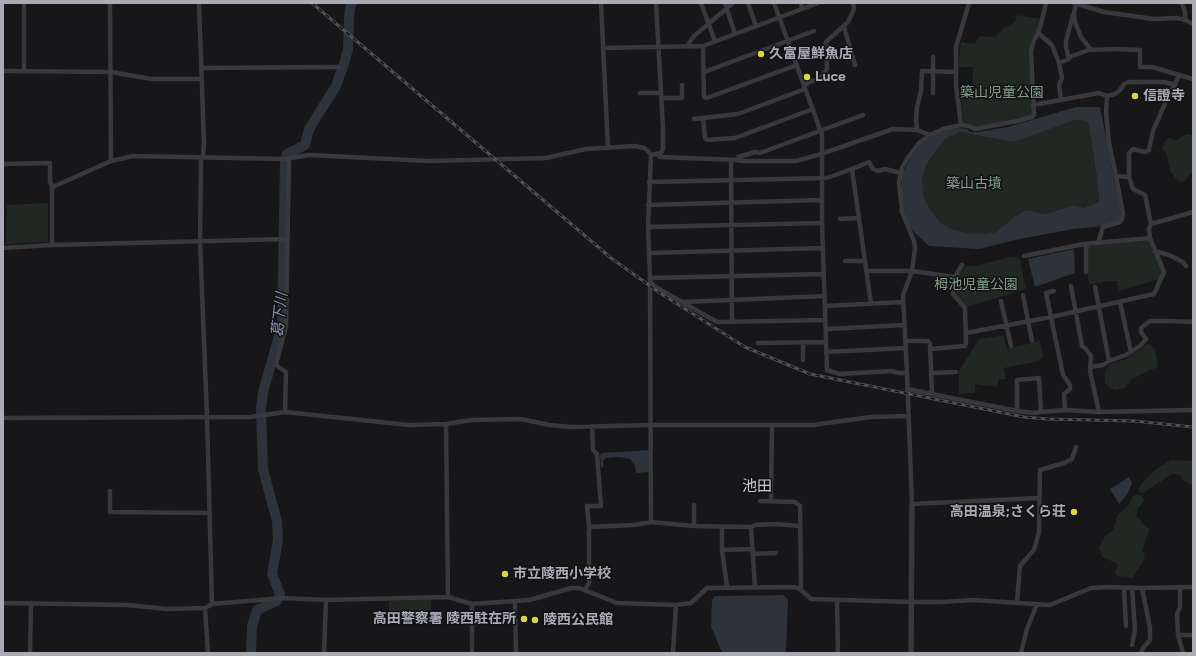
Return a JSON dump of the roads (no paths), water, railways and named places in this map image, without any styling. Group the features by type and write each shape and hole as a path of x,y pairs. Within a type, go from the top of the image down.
{"street":[{"path":"24,3 24,70"},
{"path":"110,3 112,161"},
{"path":"200,3 204,144 202,157 200,242 212,604"},
{"path":"602,3 608,148"},
{"path":"651,155 661,153 663,150 656,3"},
{"path":"701,3 715,41"},
{"path":"687,46 694,36 726,6 733,3"},
{"path":"748,3 756,26"},
{"path":"774,3 822,135 821,178 827,370 840,374 892,371 907,373"},
{"path":"801,3 802,9"},
{"path":"603,48 703,46 818,3"},
{"path":"694,119 738,114 804,87 821,77 827,69 826,42 848,22 854,9 852,3"},
{"path":"961,125 958,105 956,47 969,3"},
{"path":"911,653 912,504 903,295 905,286 912,271 915,248 914,241 902,212 900,189 902,168 919,144 930,135 942,129 961,125 969,126 975,129 1032,117 1034,115 1031,51 1038,33 1046,3"},
{"path":"1069,59 1066,41 1074,14 1075,3 1104,12 1154,19 1177,18 1193,24"},
{"path":"1182,3 1185,12 1185,20"},
{"path":"726,6 735,34"},
{"path":"1074,14 1078,31 1091,50"},
{"path":"844,27 854,66"},
{"path":"704,72 814,31"},
{"path":"1038,33 1052,44 1059,63 1062,78 1059,85 1061,99"},
{"path":"703,46 704,98 797,66"},
{"path":"1059,63 1069,59 1070,57 1091,50 1140,50 1140,67 1152,67 1193,80"},
{"path":"934,57 934,93"},
{"path":"201,68 339,67"},
{"path":"3,71 111,72 150,79 201,79"},
{"path":"916,130 916,107 921,91 922,71 956,72"},
{"path":"966,333 1051,317 1154,294 1164,274 1150,238 1149,229 1151,224 1145,195 1133,189 1129,177 1129,153 1133,149 1146,152 1149,150 1153,130 1179,76"},
{"path":"1033,105 1099,93 1107,96 1115,94 1124,84 1128,82 1164,82 1175,86"},
{"path":"661,98 682,98 682,85"},
{"path":"640,93 661,93"},
{"path":"1098,243 1103,227 1120,222 1123,214 1109,143 1106,113 1107,96"},
{"path":"703,118 705,138 707,140 735,138 813,109"},
{"path":"732,321 731,180 734,160 738,157 755,152 760,153 863,115"},
{"path":"657,154 660,157 742,161 796,161 893,129 916,130 930,135"},
{"path":"52,186 112,161 133,156 289,158 309,154 430,161 546,158 586,149 635,146 644,148 651,155 648,205 648,254 650,279 652,522"},
{"path":"285,412 286,372 276,365 286,326 289,158"},
{"path":"649,182 827,178 852,170 869,162 873,169 878,171 886,170 901,173"},
{"path":"3,164 50,163 50,182 52,186 52,245"},
{"path":"852,170 871,304"},
{"path":"1116,176 1129,177"},
{"path":"648,205 731,204 822,200"},
{"path":"1151,224 1193,212"},
{"path":"840,219 858,218"},
{"path":"648,227 822,223"},
{"path":"1024,256 1088,244 1150,238"},
{"path":"3,248 52,245 287,239"},
{"path":"1086,272 1086,248 1088,244"},
{"path":"648,254 823,248"},
{"path":"1155,251 1170,255 1183,262 1186,266"},
{"path":"845,261 864,261"},
{"path":"930,349 965,346 965,308 953,294 955,277 962,265"},
{"path":"866,271 912,271 955,277"},
{"path":"650,279 824,274"},
{"path":"650,279 654,286 717,322 825,320"},
{"path":"1071,286 1082,346 1091,356 1090,371 1099,412"},
{"path":"1095,287 1109,360"},
{"path":"1054,291 1046,293 1063,375 1070,385 1070,389 1064,394 1065,410"},
{"path":"1023,295 1032,341"},
{"path":"683,302 825,296"},
{"path":"1001,301 1011,346"},
{"path":"825,306 903,302"},
{"path":"1120,302 1131,352"},
{"path":"1090,367 1103,365 1109,360 1126,355 1141,345 1146,339 1141,332 1141,328 1150,322 1193,322"},
{"path":"826,329 904,326"},
{"path":"906,341 928,341 930,344 932,394"},
{"path":"803,342 803,360"},
{"path":"758,343 826,342"},
{"path":"826,352 906,348"},
{"path":"932,373 956,372"},
{"path":"1017,411 1017,380 1039,378 1041,412"},
{"path":"907,389 1034,413 1065,410 1099,412 1193,410"},
{"path":"3,418 250,417 285,412 409,425 446,424 471,420 520,419 570,427 651,425 813,425 871,417 908,416"},
{"path":"446,424 448,597"},
{"path":"771,501 772,425"},
{"path":"585,590 589,582 589,527 587,506 601,506 597,454 593,450 592,426"},
{"path":"1017,602 1020,566 1034,550 1039,532 1040,470 1072,459 1076,447"},
{"path":"110,491 110,512 210,513"},
{"path":"912,504 1039,498"},
{"path":"760,501 795,502 800,506 801,590"},
{"path":"694,505 694,526"},
{"path":"589,527 633,525 652,522 722,527 751,527 755,525 800,526"},
{"path":"722,527 722,550 727,587"},
{"path":"751,527 756,587"},
{"path":"722,550 776,553"},
{"path":"3,603 128,606 167,609 205,608 212,604 274,598 326,600 448,597 472,604 515,602 544,597 571,588 579,588 618,603 676,605 691,603 707,588 795,587 811,599 911,602 973,600 1050,605 1091,588 1193,587"},
{"path":"1124,588 1126,626"},
{"path":"1132,588 1135,630 1132,645"},
{"path":"1140,653 1150,640 1150,628 1142,588"},
{"path":"1180,588 1180,607 1177,614 1178,635 1182,653"},
{"path":"324,653 326,600"},
{"path":"837,600 838,653"},
{"path":"515,602 516,653"},
{"path":"30,653 31,603"},
{"path":"472,604 472,653"},
{"path":"1021,653 1027,629 1037,604"},
{"path":"673,653 676,605"},
{"path":"205,608 208,653"},
{"path":"1178,635 1193,635"}],"waterway":[{"name":"葛下川","path":"251,653 252,626 257,610 277,601 280,594 272,574 278,540 277,521 263,469 261,409 263,392 282,326 285,162 287,154 305,145 309,129 336,86 348,49 349,19 352,3"}],"railway":[{"path":"312,3 611,258 660,293 745,347 810,374 1024,417 1134,421 1193,427"}],"place":[{"name":"久富屋鮮魚店","path":"761,54"},
{"name":"Luce","path":"807,77"},
{"name":"信證寺","path":"1135,96"},
{"name":"高田温泉;さくら荘","path":"1074,512"},
{"name":"市立陵西小学校","path":"505,574"},
{"name":"高田警察署 陵西駐在所","path":"524,619"},
{"name":"陵西公民館","path":"535,620"}],"district":[{"name":"池田","path":"757,487"}],"park label":[{"name":"築山児童公園","path":"1002,93"},
{"name":"築山古墳","path":"974,184"},
{"name":"栂池児童公園","path":"976,285"}]}
